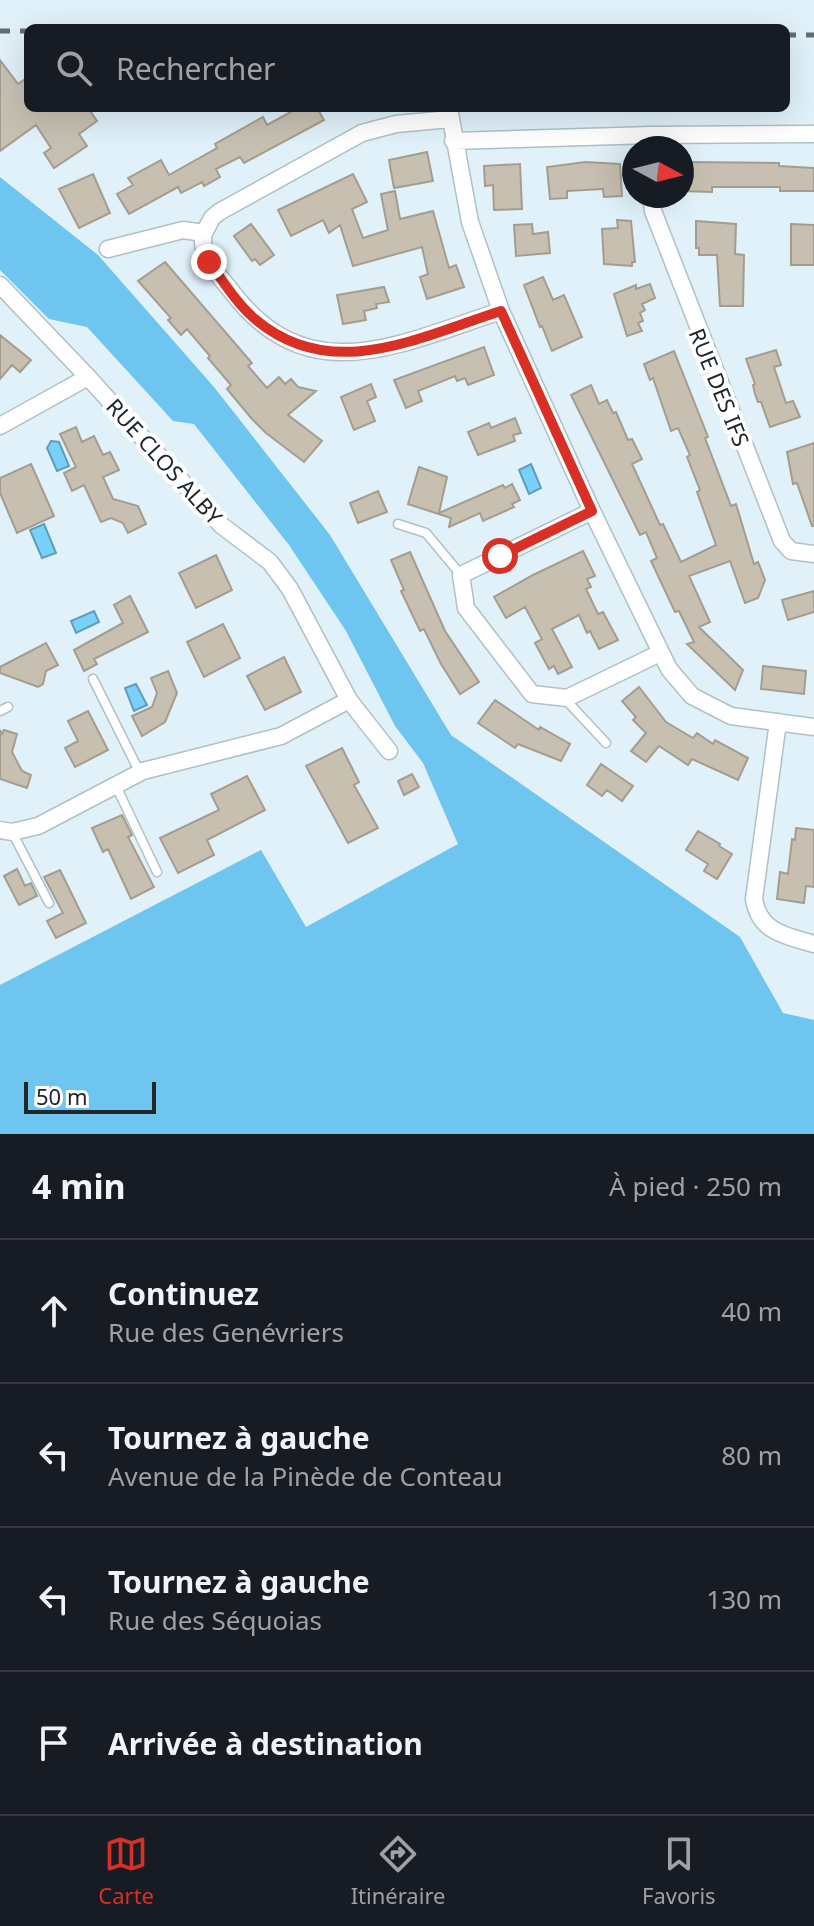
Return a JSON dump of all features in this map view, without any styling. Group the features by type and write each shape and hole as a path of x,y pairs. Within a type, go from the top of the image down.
{"street":[{"path":"501,311 365,352 337,354 311,349 267,329 244,308 209,262 203,250 204,233 219,212 362,133 449,113 470,222 501,311 660,653 677,680 701,702 731,716 814,727"},
{"path":"694,139 814,134"},
{"path":"453,141 622,141"},
{"name":"RUE DES IFS","path":"653,208 782,541 791,551 814,554"},
{"path":"108,249 183,230 204,233"},
{"name":"RUE CLOS ALBY","path":"0,285 88,377 221,525 263,555 277,570 349,700 389,751"},
{"path":"0,426 88,377"},
{"path":"592,511 461,575 466,608 532,694 564,698 660,653"},
{"path":"6,831 38,826 143,771 281,736 349,700"},
{"path":"778,722 754,899 759,915 768,927 780,934 814,944"}],"lane":[{"path":"398,524 426,533 461,575"},
{"path":"93,679 136,765 143,771"},
{"path":"564,698 606,743"},
{"path":"115,784 157,872"},
{"path":"6,831 49,903"}],"shaded area":[{"path":"0,177 98,255 214,387 330,535 451,735 740,937 783,1013 814,1020 814,1134 0,1134 0,985 261,850 306,927 458,844 423,763 395,726 346,631 289,545 194,424 173,421 87,327 49,319 0,270"},
{"path":"51,441 59,442 69,466 57,471 47,448"},
{"path":"531,464 541,488 529,494 519,470"},
{"path":"44,524 56,553 42,558 30,530"},
{"path":"94,611 99,622 76,633 71,621"},
{"path":"136,684 147,705 134,711 125,688"}],"building":[{"path":"0,60 18,84 24,80 24,112 91,112 97,121 79,134 87,146 54,168 44,153 51,148 36,125 0,151"},
{"path":"291,112 319,112 324,120 244,163 240,157 216,169 220,177 204,186 202,182 181,193 178,187 129,214 117,194 133,185 128,178 161,160 169,175 263,117 267,125"},
{"path":"427,152 433,181 394,188 389,160"},
{"path":"585,162 620,164 622,196 604,197 603,189 567,191 567,198 550,199 547,167"},
{"path":"694,162 779,163 779,166 814,168 814,191 780,191 780,187 712,187 712,192 694,191"},
{"path":"520,164 522,209 494,210 493,185 485,186 484,166"},
{"path":"93,174 110,213 79,228 59,189"},
{"path":"353,174 367,202 352,209 363,238 388,230 381,194 395,191 400,219 433,211 449,268 456,265 464,287 427,299 420,277 428,274 422,247 353,266 340,225 329,233 323,220 291,236 278,210"},
{"path":"617,220 631,221 635,262 632,266 604,264 602,229 618,228"},
{"path":"696,221 736,224 735,254 744,255 743,306 720,306 717,255 699,255"},
{"path":"251,224 274,255 260,265 255,259 252,261 234,236"},
{"path":"532,224 533,234 548,232 550,253 516,256 514,225"},
{"path":"791,224 814,225 814,265 791,265"},
{"path":"165,262 252,363 248,366 267,388 279,377 285,384 291,379 298,387 316,391 288,415 322,441 304,462 252,419 227,389 231,385 208,358 210,356 187,329 181,335 168,320 171,318 138,281"},
{"path":"543,277 553,300 564,295 582,337 552,351 524,285"},
{"path":"650,284 655,298 642,304 645,310 640,313 643,321 638,323 642,331 627,336 614,294 636,285 636,289"},
{"path":"384,287 389,302 376,304 377,308 364,311 366,320 343,324 337,295"},
{"path":"0,335 31,360 20,372 12,365 0,379"},
{"path":"484,347 494,375 468,385 465,378 457,381 455,376 418,391 422,401 406,408 394,380"},
{"path":"776,350 781,365 774,367 786,403 793,401 800,417 770,427 755,394 755,384 746,359"},
{"path":"674,351 731,506 736,504 754,564 758,562 765,580 758,598 745,603 730,561 689,576 710,622 699,627 743,670 735,690 687,644 694,642 679,611 675,612 651,561 657,558 646,532 640,535 571,395 591,385 599,404 607,400 613,413 616,412 628,440 632,439 642,459 632,464 681,562 716,545 697,492 700,490 687,457 690,455 678,428 671,431 653,378 650,380 644,364"},
{"path":"371,384 376,397 367,401 375,421 354,430 341,397"},
{"path":"515,418 521,433 513,435 515,441 478,455 468,432 489,423 491,428"},
{"path":"76,427 82,442 94,436 103,455 110,452 119,470 103,477 113,499 138,506 146,524 128,533 123,523 111,518 101,522 84,485 72,491 64,473 76,467 60,434"},
{"path":"814,443 812,526 797,483 793,484 787,452"},
{"path":"31,464 54,516 17,533 0,493 0,478"},
{"path":"419,467 447,477 439,513 503,485 505,488 512,484 520,500 512,504 514,507 483,521 480,513 449,527 451,518 408,504"},
{"path":"378,491 387,512 358,523 350,503"},
{"path":"583,551 595,576 587,579 591,587 586,589 598,614 603,612 618,640 599,649 579,615 552,629 572,667 558,674 554,666 549,669 535,643 542,639 525,607 506,618 494,597"},
{"path":"410,552 445,631 479,682 460,694 424,629 420,631 401,591 404,590 391,560"},
{"path":"216,555 232,590 196,608 179,573"},
{"path":"814,591 814,612 788,620 782,600"},
{"path":"130,596 148,632 94,659 97,664 84,671 74,650 123,623 114,605"},
{"path":"223,624 240,658 204,677 187,642"},
{"path":"46,643 58,665 46,671 43,684 38,687 0,673 0,667"},
{"path":"284,657 301,692 265,710 247,676"},
{"path":"763,666 806,671 804,694 761,689"},
{"path":"168,671 177,693 165,722 142,736 132,716 152,707 157,693 151,678"},
{"path":"639,687 666,722 693,738 697,733 713,744 715,740 748,758 738,780 692,759 688,765 659,746 646,762 631,751 646,733 633,720 636,717 622,701"},
{"path":"495,700 539,730 540,727 570,744 561,761 518,744 515,748 478,723"},
{"path":"88,711 108,750 75,767 65,748 78,741 68,721"},
{"path":"0,730 2,734 4,730 17,734 12,752 22,771 31,775 27,788 0,779"},
{"path":"342,748 359,782 354,785 378,828 348,843 306,766"},
{"path":"601,764 633,786 622,801 607,790 602,796 587,785"},
{"path":"412,774 419,787 404,795 398,781"},
{"path":"247,776 265,810 207,840 214,855 178,873 160,838 219,810 211,794"},
{"path":"122,815 132,835 128,837 154,887 131,899 108,849 103,852 92,828"},
{"path":"796,828 814,830 814,887 806,886 804,903 777,899 780,872 788,874"},
{"path":"698,831 732,854 717,879 704,871 708,864 686,850"},
{"path":"17,869 25,886 31,883 37,896 19,905 4,876"},
{"path":"60,870 86,923 56,938 47,921 63,913 44,877"}],"railway":[{"path":"0,31 24,31"},
{"path":"790,35 814,35"}],"route":[{"path":"209,262 244,308 267,329 311,349 337,354 388,347 501,311 592,511 500,556"}]}
